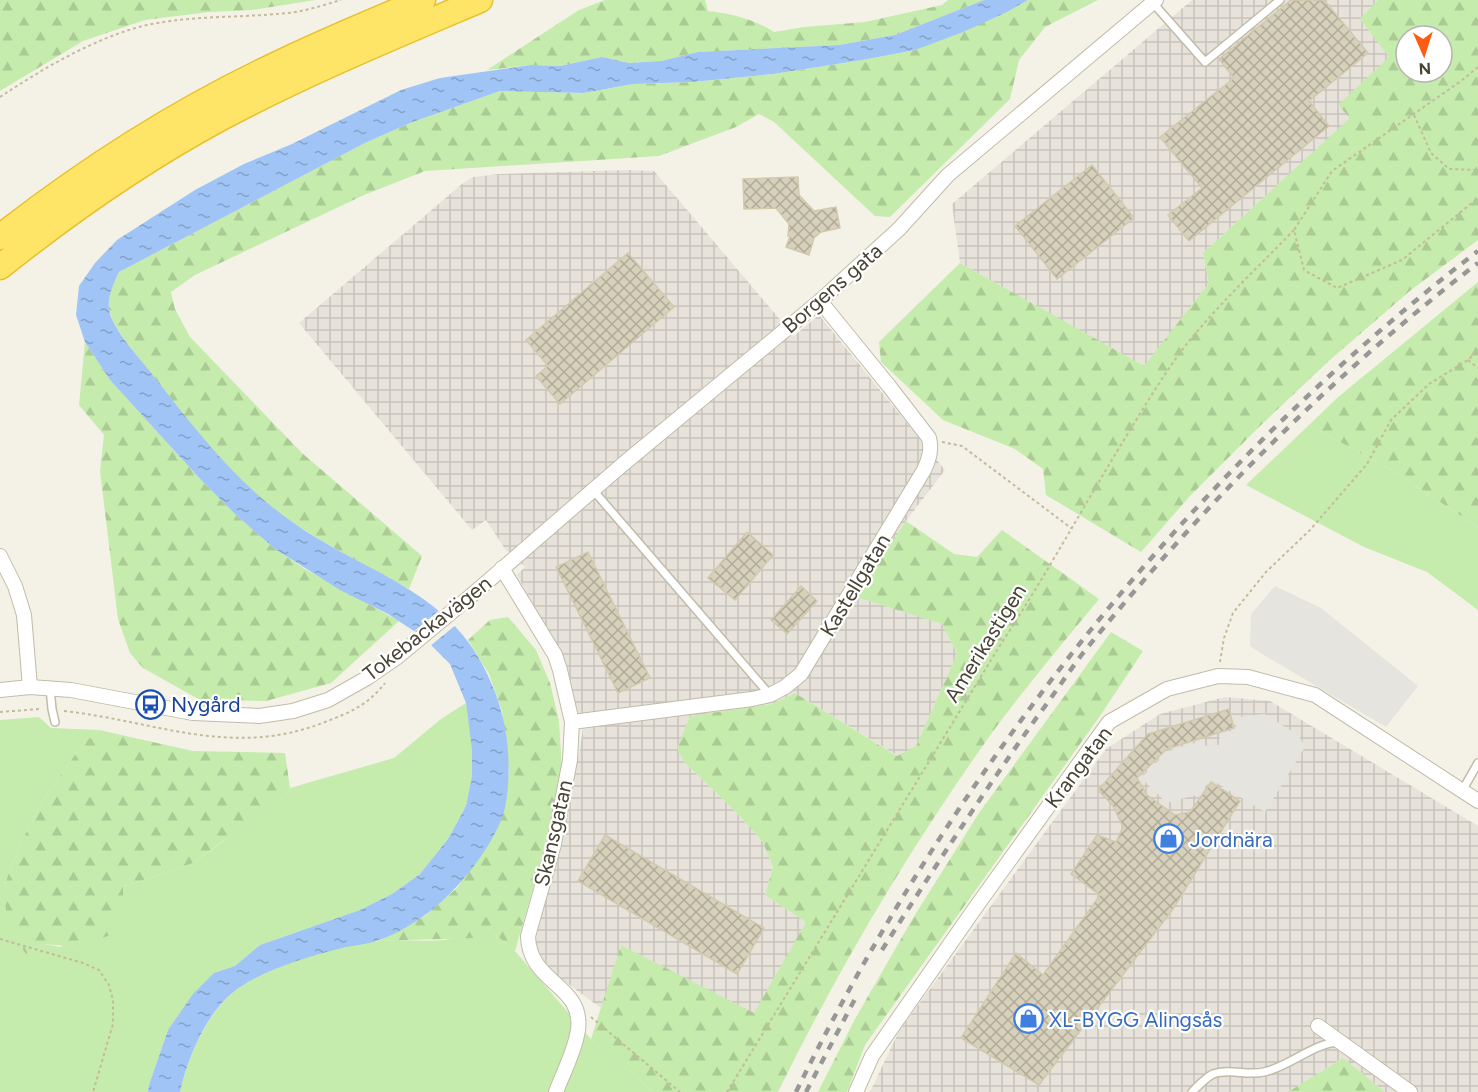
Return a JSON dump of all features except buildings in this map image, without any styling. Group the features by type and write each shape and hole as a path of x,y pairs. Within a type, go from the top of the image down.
{"highway":[{"path":"0,237 110,158 198,105 273,66 423,0"},
{"path":"0,267 56,222 116,180 223,117 329,65 480,0"}],"street":[{"name":"Borgens gata","path":"502,568 820,301 898,229 948,176 1155,1"},
{"path":"820,301 929,438"},
{"name":"Kastellgatan","path":"572,722 730,703 770,695 785,687 801,674 924,470 931,446 929,438"},
{"path":"0,556 15,586 24,615 30,687"},
{"name":"Tokebackavägen","path":"0,690 50,688 91,693 193,713 259,716 293,711 328,700 367,678 396,658 502,568"},
{"name":"Skansgatan","path":"502,568 555,656 572,722 570,760 554,844 532,920 528,948 535,963 568,995 578,1013"},
{"name":"Krangatan","path":"856,1092 872,1056 1109,722 1167,689 1218,676 1248,677 1315,695 1478,801"},
{"path":"556,1092 577,1036 578,1013"},
{"path":"1318,1026 1410,1092"}],"lane":[{"path":"1155,1 1205,62 1280,0"},
{"path":"593,490 770,695"},
{"path":"50,688 55,722"},
{"path":"1462,791 1478,763"},
{"path":"1192,1092 1211,1075 1228,1072 1254,1074 1264,1072 1287,1064 1323,1045 1343,1043"}],"path":[{"path":"0,97 48,67 81,50 146,25 228,15 287,13 341,0"},
{"name":"Amerikastigen","path":"727,1092 999,647 1036,591 1144,407 1190,340 1294,230 1332,171 1414,115 1478,67"},
{"path":"1414,115 1431,153 1449,169 1478,170"},
{"path":"1294,230 1304,270 1337,288 1402,260 1478,198"},
{"path":"1218,676 1224,638 1233,613 1266,572 1310,530 1367,465 1391,420 1429,384 1468,360 1478,350"},
{"path":"1468,360 1478,368"},
{"path":"929,438 962,446 1071,528"},
{"path":"0,712 52,709"},
{"path":"0,939 99,970 109,985 113,1024 93,1092"},
{"path":"578,1013 584,1012 592,1018 680,1092"}],"shaded area":[{"path":"1192,0 1378,0 1361,20 1390,57 1339,105 1351,118 1203,253 1209,283 1144,367 960,263 952,204"},
{"path":"654,171 794,336 819,315 945,470 906,521 857,597 942,624 957,654 916,746 898,756 795,693 772,704 690,716 678,748 684,762 733,809 763,842 773,867 765,895 806,922 754,1014 621,945 602,1009 544,966 531,941 579,755 583,727 558,649 517,575 525,567 505,549 486,520 472,530 299,323 473,177 499,174"},
{"path":"1275,586 1321,608 1418,686 1386,727 1250,646 1251,614"},
{"path":"1225,697 1270,701 1478,826 1478,1092 1385,1092 1343,1058 1288,1092 870,1092 899,1031 1106,749 1160,714"},
{"path":"1265,714 1299,736 1305,747 1265,812 1212,780 1199,794 1167,803 1141,778 1168,751 1202,741 1208,748 1221,744 1219,735 1236,729 1237,717"}],"green space":[{"path":"0,0 315,0 252,10 209,12 145,20 83,41 0,91"},
{"path":"605,0 705,0 708,11 742,18 774,32 865,22 942,5 948,0 984,0 895,35 839,45 698,52 661,61 629,63 602,57 560,66 531,65 487,70 579,10"},
{"path":"1028,0 1098,0 1045,27 1019,60 1010,99 890,217 875,216 774,122 759,114 736,127 659,156 425,171 364,195 195,275 171,292 175,309 190,337 302,453 422,556 409,589 301,528 247,486 178,408 127,343 111,316 109,299 119,272 365,143 410,123 500,91 584,93 633,84 692,82 773,74 862,60 915,50 1007,12"},
{"path":"1378,0 1478,0 1478,240 1411,290 1331,359 1190,496 1141,552 1046,495 1043,469 1015,449 943,420 881,362 879,342 960,263 1144,366 1209,283 1203,253 1350,118 1338,105 1389,57 1360,19"},
{"path":"1478,282 1478,527 1393,471 1309,425 1337,398"},
{"path":"85,342 110,380 236,515 275,549 305,569 399,621 331,683 266,701 200,700 143,668 130,653 118,619 100,471 104,435 79,405"},
{"path":"1309,425 1393,471 1478,527 1478,610 1427,572 1364,547 1246,485"},
{"path":"906,521 954,554 977,557 1002,530 1099,599 1007,713 934,817 878,906 826,998 778,1092 654,1092 591,1039 621,945 754,1013 806,922 765,895 773,867 763,842 733,809 684,762 677,748 690,716 772,704 795,693 897,756 916,746 957,654 942,624 856,597"},
{"path":"508,617 536,650 550,683 559,721 562,770 543,853 515,951 489,929 474,938 378,941 426,915 458,887 504,811 509,771 502,711 489,674 468,640 490,620"},
{"path":"1111,632 1143,651 1100,716 865,1045 847,1092 818,1092 855,1019 913,918 979,813"},
{"path":"466,703 473,749 472,776 466,806 448,839 420,874 392,894 360,910 260,945 235,966 214,973 168,1030 148,1092 0,1092 0,720 39,717 51,728 99,730 82,745 42,801 16,853 4,887 26,954 43,944 61,947 123,906 123,887 193,863 282,799 290,788 394,758 441,719"},
{"path":"99,730 193,751 285,753 290,788 259,821 223,841 193,863 123,887 123,906 115,933 80,947 43,944 26,954 16,939 6,911 4,887 16,853 42,801 82,745"},
{"path":"489,929 515,951 591,1039 654,1092 180,1092 192,1053 212,1016 230,995 259,976 323,952 364,943 444,940"},
{"path":"1343,1058 1385,1092 1288,1092"}],"water":[{"path":"984,0 1028,0 963,32 915,50 862,60 773,74 692,82 633,84 584,93 500,91 410,123 365,143 119,272 109,300 109,311 115,325 182,412 230,468 284,516 315,537 405,587 457,628 478,657 495,692 506,735 509,764 503,816 471,870 441,902 406,928 393,934 374,942 325,952 297,961 268,972 242,986 222,1003 205,1026 187,1066 180,1092 148,1092 168,1030 193,994 214,973 235,966 260,945 360,910 392,894 420,874 448,839 466,806 472,776 472,749 466,703 450,664 423,637 388,614 340,590 275,549 202,481 110,380 85,342 76,315 79,286 95,263 117,240 195,190 244,164 292,144 401,90 440,78 531,65 560,66 602,57 629,63 661,61 698,52 839,45 895,35"}],"pier":[{"path":"442,608 457,624 429,647 412,633"}],"railway":[{"path":"796,1092 859,971 929,854 1006,741 1089,632 1177,529 1272,430 1372,338 1478,251"},
{"path":"882,950 1017,746 1083,653 1127,599 1220,496 1319,398 1371,351 1478,263"},
{"path":"806,1092 856,997"}],"place":[{"name":"Nygård","path":"150,704"},
{"name":"Jordnära","path":"1169,839"},
{"name":"XL-BYGG Alingsås","path":"1028,1019"}]}
